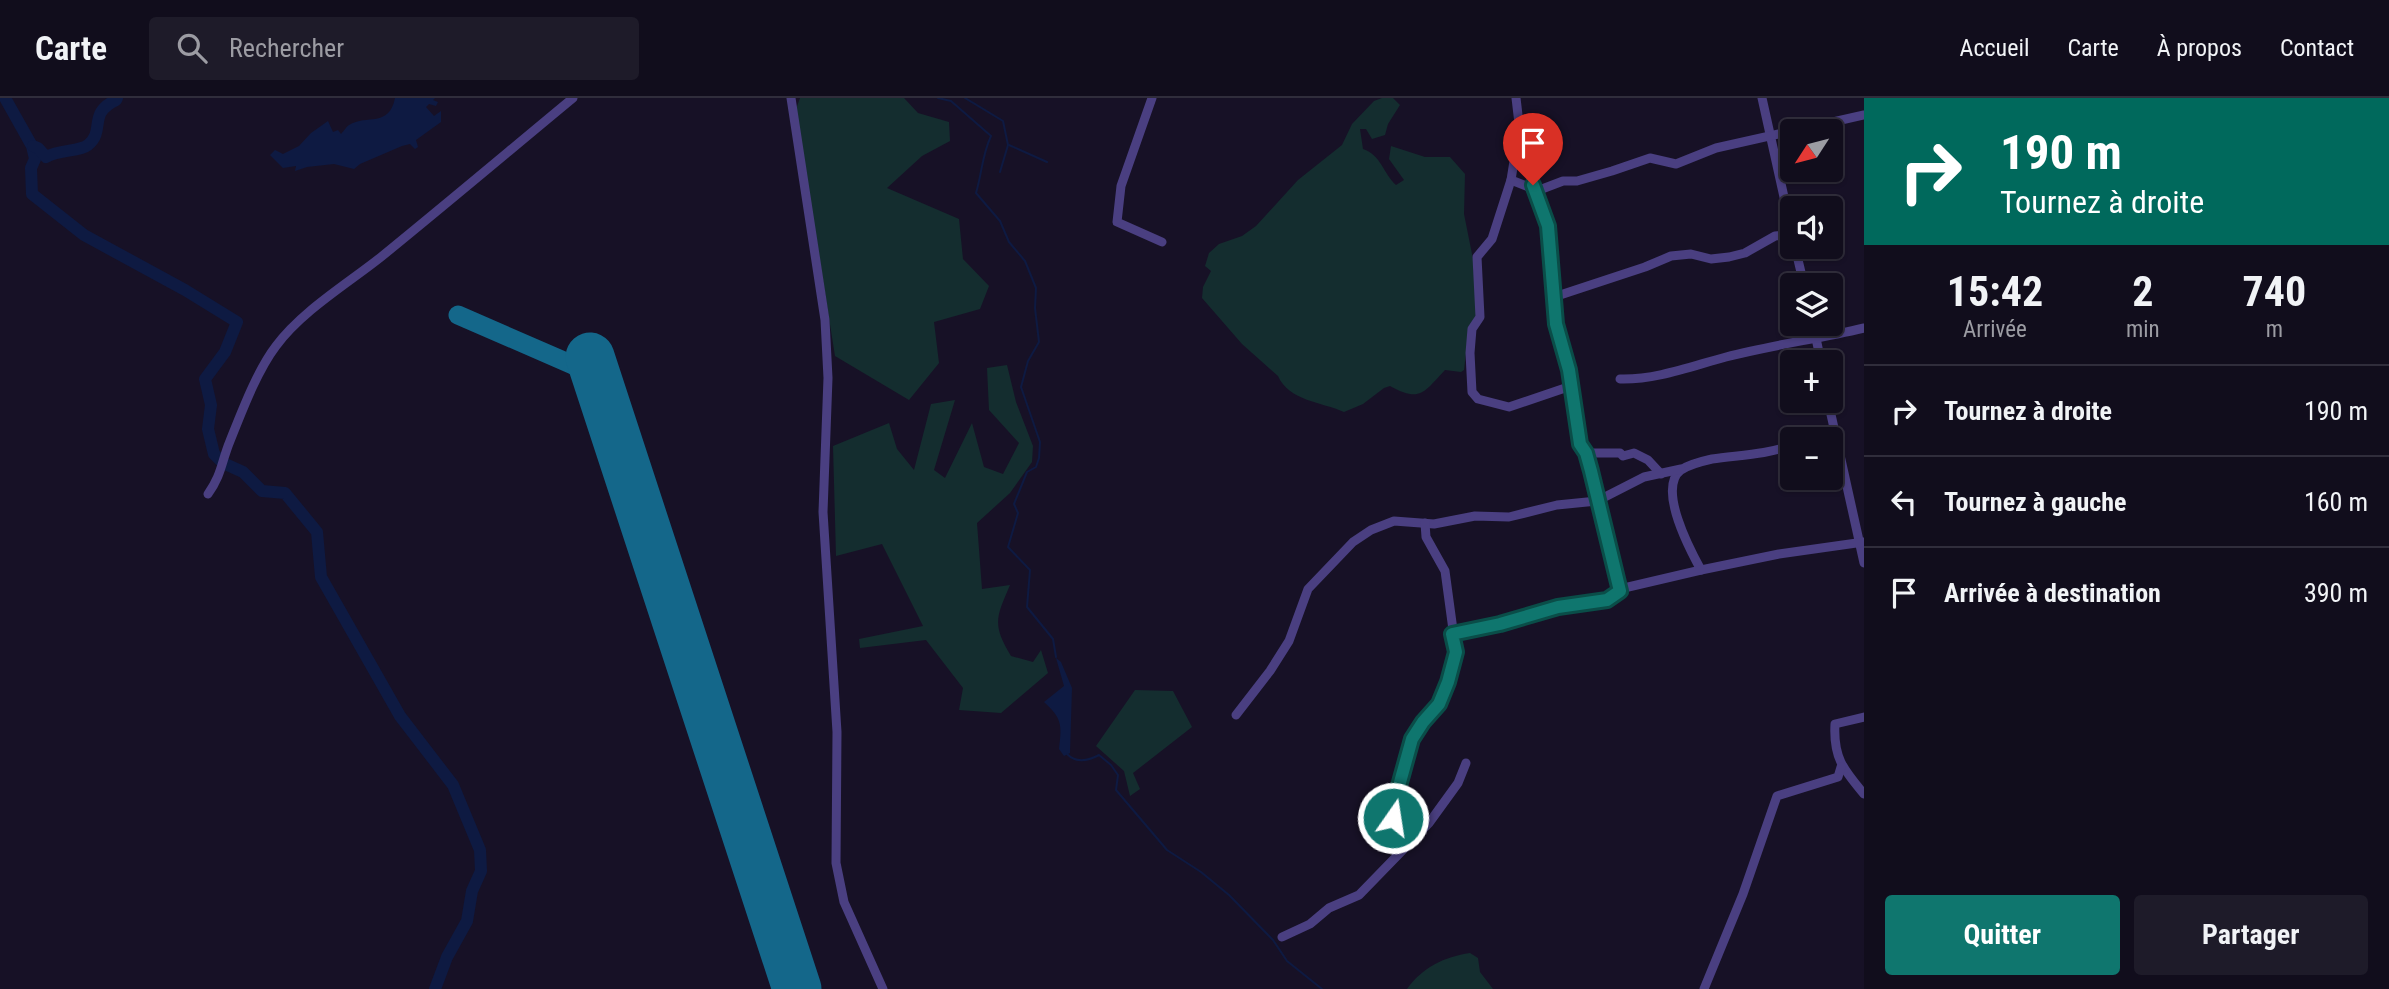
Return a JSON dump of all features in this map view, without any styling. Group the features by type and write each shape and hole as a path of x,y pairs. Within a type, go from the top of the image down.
{"street":[{"path":"208,494 219,478 229,443 248,396 274,348 297,320 382,256 573,98"},
{"path":"791,98 825,320 828,378 824,512 837,732 836,863 844,902 883,989"},
{"path":"1152,98 1121,186 1116,222 1162,242"},
{"path":"1516,98 1522,149 1548,226 1556,324 1569,370 1580,444 1586,453 1620,591"},
{"path":"1762,98 1784,196"},
{"path":"1843,120 1864,115"},
{"path":"1519,128 1511,180 1492,239 1476,257 1480,317 1472,329 1472,391 1478,399 1509,407 1571,387"},
{"path":"1511,180 1542,189 1650,158 1676,164 1716,148 1780,134"},
{"path":"1554,297 1671,256 1691,254 1711,258 1729,257 1745,253 1780,235"},
{"path":"1620,379 1654,376 1765,348 1816,340 1864,328"},
{"path":"1815,336 1818,350"},
{"path":"1236,715 1289,642 1308,589 1353,542 1371,530 1394,521 1434,524 1475,516 1508,517 1557,505 1597,501 1644,477 1709,460 1753,455 1780,448"},
{"path":"1586,453 1620,453 1623,456 1633,453 1648,460 1661,474"},
{"path":"1843,465 1862,542 1864,563"},
{"path":"1681,469 1674,479 1672,499 1701,570"},
{"path":"1398,855 1392,832 1394,804 1412,739 1443,696 1456,652 1445,571 1426,537 1425,523"},
{"path":"1452,634 1500,624 1558,607 1607,600 1620,591 1701,570 1769,556 1862,542"},
{"path":"1864,717 1835,724 1834,738 1841,767 1864,794"},
{"path":"1282,937 1310,924 1329,908 1359,895 1429,823 1458,783 1466,763"},
{"path":"1704,989 1777,796 1838,777 1841,767"}],"green space":[{"path":"800,98 904,98 918,113 949,122 950,141 922,156 887,188 959,219 963,259 989,286 980,309 934,322 939,363 909,400 835,356 796,109"},
{"path":"1393,98 1400,105 1388,124 1385,135 1372,139 1366,129 1360,129 1363,149 1374,155 1396,185 1404,180 1389,159 1391,146 1425,157 1450,157 1465,174 1464,214 1473,259 1477,316 1469,327 1464,370 1445,370 1421,393 1409,394 1390,386 1384,388 1363,404 1344,412 1307,400 1290,391 1278,376 1242,344 1202,298 1203,287 1211,271 1205,266 1209,253 1219,244 1242,236 1256,226 1298,180 1342,145 1352,124 1374,101"},
{"path":"1007,365 1016,402 1033,446 1032,462 1010,493 977,523 982,589 1010,585 999,614 1001,636 1011,656 1033,662 1041,650 1048,673 1001,713 959,710 963,688 926,640 860,648 859,639 923,626 882,544 836,556 833,446 889,423 897,449 914,470 931,404 955,400 934,470 945,478 972,423 984,467 1003,474 1019,443 989,410 987,368"},
{"path":"1135,690 1173,691 1192,727 1133,773 1140,789 1130,796 1124,771 1096,746"},
{"path":"1470,953 1478,958 1480,972 1493,989 1407,989 1435,964"}],"water":[{"path":"395,98 435,98 433,100 438,102 436,106 429,104 426,107 434,116 441,111 441,122 416,140 418,147 415,149 410,144 402,146 354,169 334,164 295,171 296,166 283,168 270,155 275,150 283,154 299,146 328,121 333,132 338,130 341,134 356,122 383,117 392,107"},
{"path":"1056,658 1061,662 1072,688 1070,753 1064,756 1059,749 1059,722 1044,702 1064,686"}],"waterway":[{"path":"5,98 32,146 35,159 31,168 32,194 84,235 185,290 237,322 225,352 205,379 211,405 208,429 214,454 223,463 243,472 262,491 285,493 317,532 321,577 400,716 453,785 480,850 481,871 472,891 467,921 447,957 435,989"},
{"path":"33,146 46,157 88,145 96,134 102,111 117,98"},
{"path":"938,98 951,101 991,136 976,193 1000,221 1009,242 1025,261 1036,288 1035,308 1039,342 1028,361 1021,387 1040,442 1039,458 1036,467 1027,472 1014,504 1018,513 1008,547 1030,570 1027,607 1053,639 1056,657"},
{"path":"965,98 1003,121 1008,145 1000,172"},
{"path":"1009,145 1047,162"},
{"path":"1067,754 1082,760 1099,755 1111,765 1118,775 1116,790 1167,850 1201,872 1229,895 1273,940 1287,961 1322,989"}],"taxiway":[{"path":"458,315 596,375"}],"runway":[{"path":"590,357 797,989"}],"route":[{"path":"1393,818 1394,804 1412,739 1439,704 1448,682 1456,652 1452,634 1500,624 1558,607 1607,600 1620,591 1591,471 1586,453 1580,444 1569,370 1556,324 1548,226 1533,185"}]}
